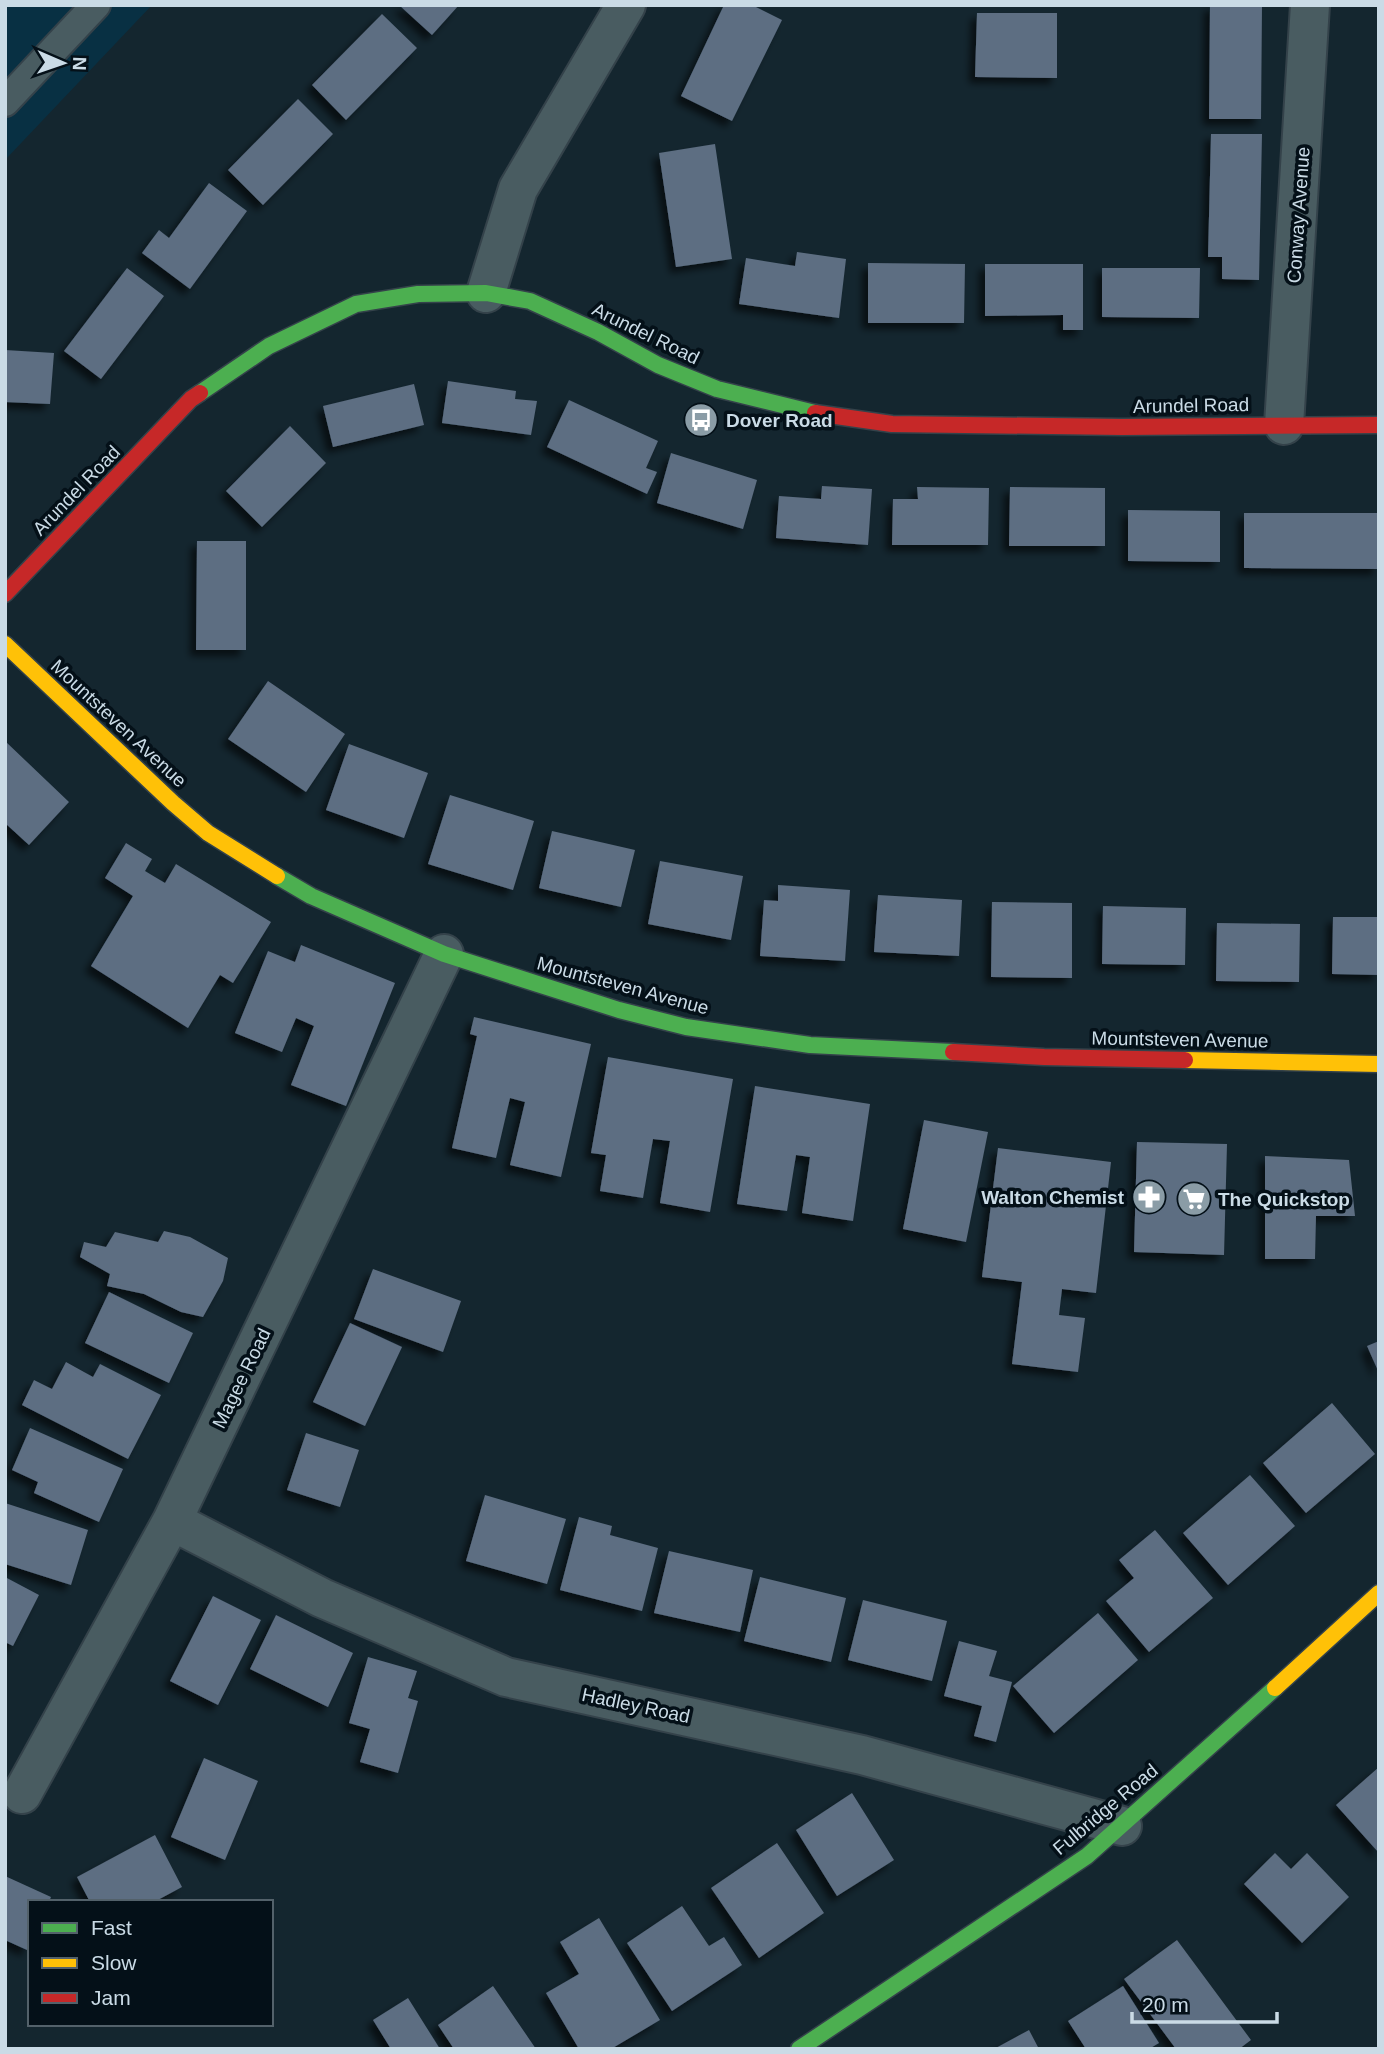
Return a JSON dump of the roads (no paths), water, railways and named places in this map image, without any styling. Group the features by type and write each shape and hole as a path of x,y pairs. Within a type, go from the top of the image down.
{"street":[{"path":"486,293 518,188 626,5"},
{"name":"Conway Avenue","path":"1284,425 1310,5"},
{"name":"Arundel Road","path":"5,594 191,399 269,346 356,304 418,294 486,293 530,301 597,332 658,365 717,389 801,411 903,424 1122,427 1379,425"},
{"name":"Mountsteven Avenue","path":"5,644 91,727 208,833 311,896 444,954 619,1010 686,1027 810,1045 1044,1057 1379,1064"},
{"name":"Magee Road","path":"22,1794 172,1521 444,954"},
{"name":"Hadley Road","path":"172,1521 322,1598 506,1677 862,1755 1122,1826"},
{"name":"Fulbridge Road","path":"799,2049 1087,1856 1379,1593"}],"lane":[{"path":"5,102 96,5"}],"place":[{"name":"Dover Road","path":"701,420"},
{"name":"Walton Chemist","path":"1149,1197"},
{"name":"The Quickstop","path":"1194,1199"}]}
